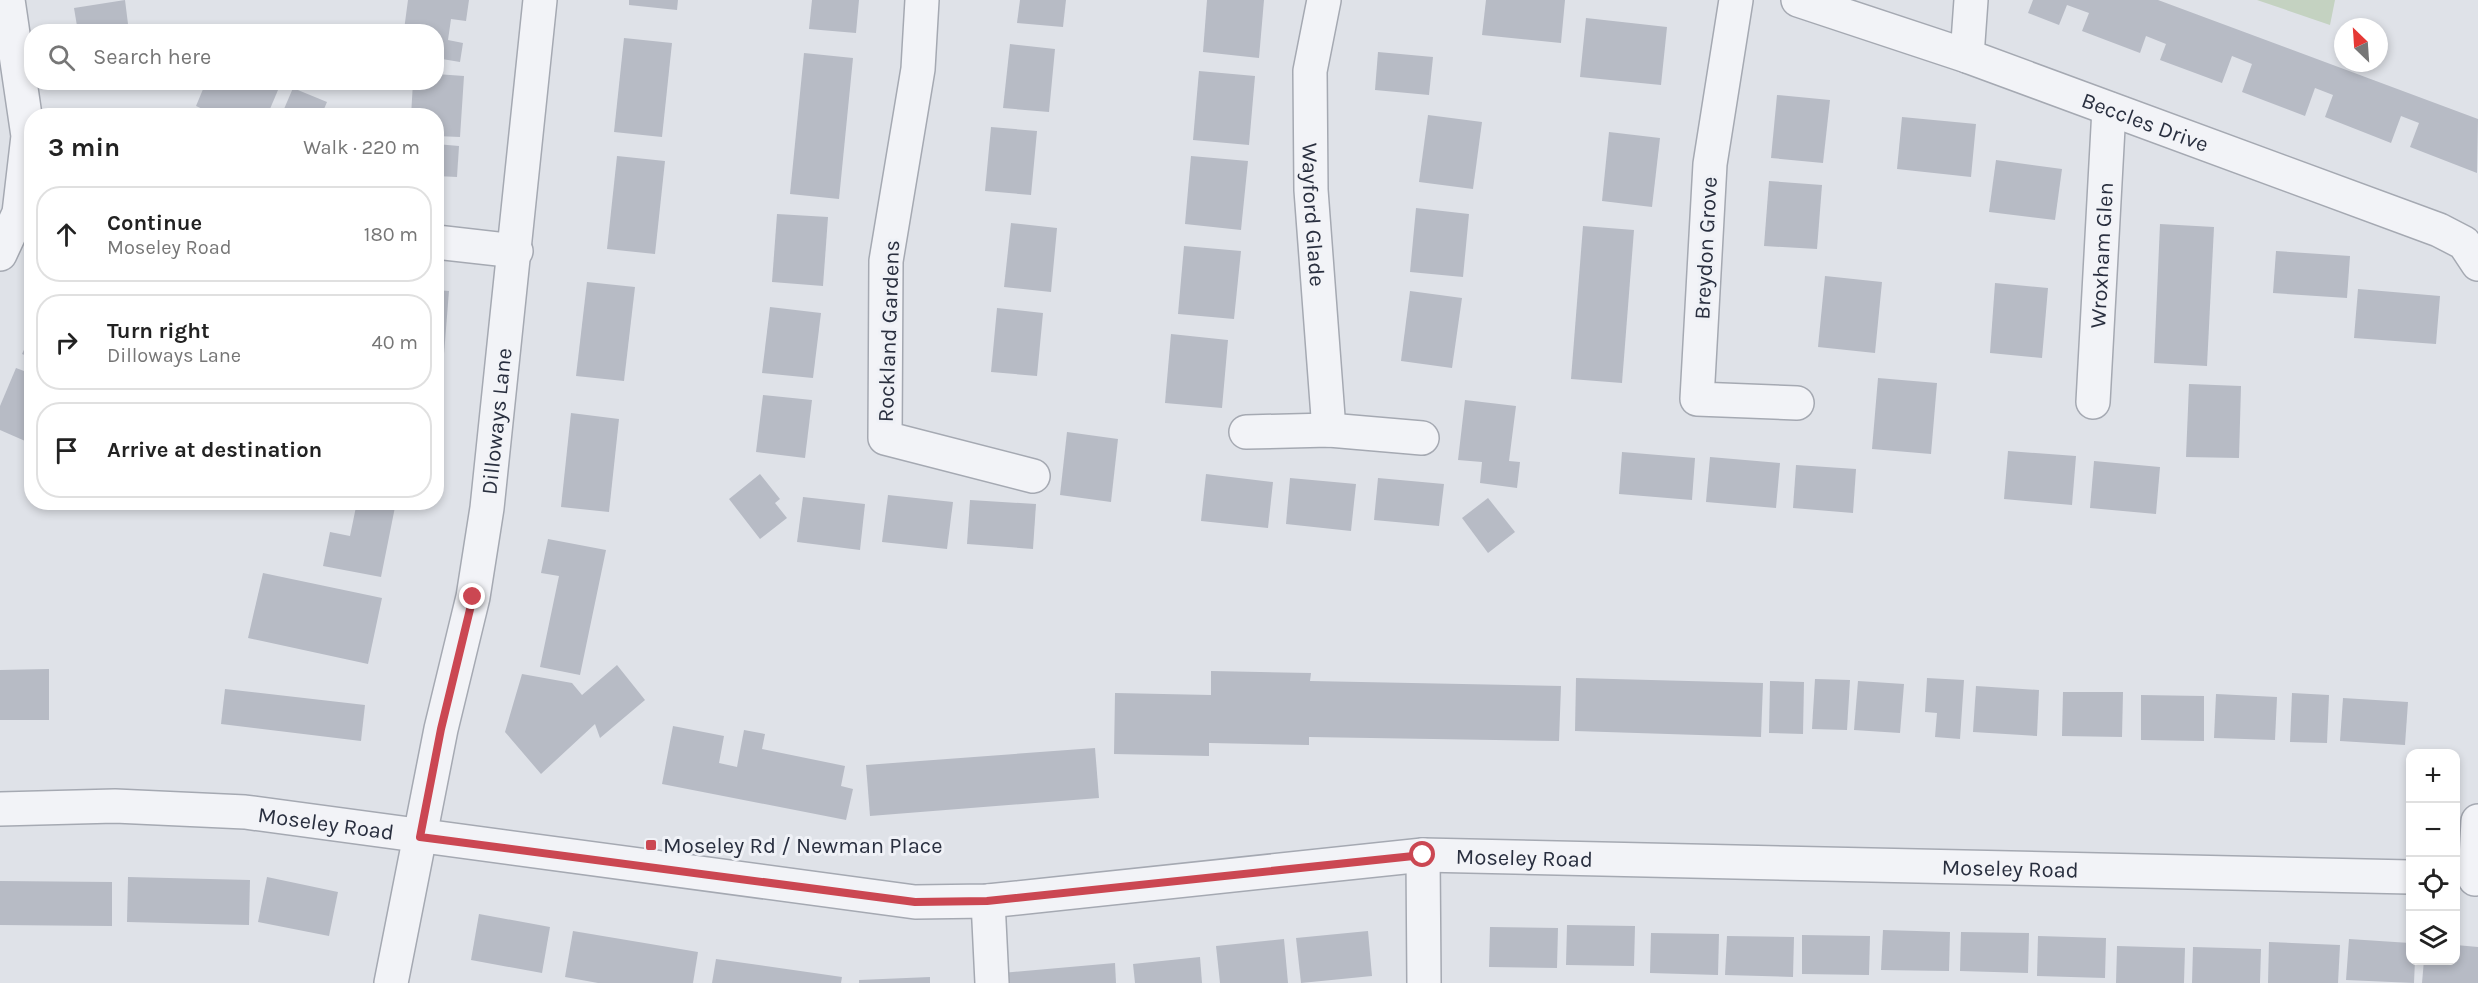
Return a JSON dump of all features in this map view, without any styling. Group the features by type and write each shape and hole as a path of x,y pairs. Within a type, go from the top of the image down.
{"street":[{"path":"8,0 25,108"},
{"name":"Dilloways Lane","path":"391,983 441,729 473,597 487,508 516,251 540,0"},
{"name":"Rockland Gardens","path":"922,0 918,69 886,261 885,438 1033,476"},
{"name":"Wayford Glade","path":"1324,0 1310,71 1311,190 1329,430"},
{"name":"Breydon Grove","path":"1736,0 1710,164 1697,399 1797,403"},
{"name":"Beccles Drive","path":"1798,0 1967,57 2439,230 2464,243 2478,264"},
{"path":"1967,57 1971,0"},
{"name":"Wroxham Glen","path":"2093,402 2109,109"},
{"path":"0,254 19,213 24,178"},
{"path":"444,243 516,251"},
{"path":"1246,432 1329,430 1422,438"},
{"name":"Moseley Road","path":"0,809 181,808 245,812 915,902 987,901 1423,855 2406,877"},
{"path":"2469,878 2478,821"},
{"path":"1423,855 1424,983"},
{"path":"987,901 992,983"}],"green space":[{"path":"2257,0 2335,0 2330,25"}],"building":[{"path":"125,0 128,24 77,24 74,8"},
{"path":"408,0 469,0 466,21 451,19 448,40 463,43 460,62 444,59 444,24 405,24"},
{"path":"629,0 678,0 677,10 629,5"},
{"path":"812,0 859,0 856,33 809,29"},
{"path":"1020,0 1066,0 1063,27 1017,23"},
{"path":"1207,0 1264,0 1259,58 1203,52"},
{"path":"1486,0 1565,0 1561,43 1482,35"},
{"path":"2033,0 2158,0 2334,65 2334,72 2352,72 2478,119 2477,173 2410,147 2419,123 2401,116 2391,143 2325,117 2333,95 2315,88 2305,116 2242,92 2252,64 2232,56 2222,83 2160,60 2166,44 2146,36 2140,53 2082,31 2089,13 2067,5 2059,25 2028,13"},
{"path":"1586,18 1667,27 1661,85 1580,77"},
{"path":"624,38 672,43 662,137 614,132"},
{"path":"1010,44 1055,49 1049,112 1003,108"},
{"path":"1378,52 1433,57 1429,95 1375,90"},
{"path":"804,53 853,58 839,199 790,194"},
{"path":"1199,71 1255,76 1249,145 1193,140"},
{"path":"444,75 464,76 460,137 444,136 444,108 411,108 413,90 444,90"},
{"path":"203,90 278,90 270,108 200,108 196,106"},
{"path":"292,90 298,90 327,102 324,108 284,108"},
{"path":"1777,95 1830,100 1823,163 1771,158"},
{"path":"1428,115 1482,122 1473,189 1419,182"},
{"path":"1902,117 1976,124 1971,177 1897,169"},
{"path":"991,127 1037,131 1031,195 985,191"},
{"path":"1609,132 1660,138 1652,207 1602,201"},
{"path":"444,145 459,146 457,177 444,176"},
{"path":"617,156 665,161 655,254 607,249"},
{"path":"1191,156 1248,161 1241,230 1185,224"},
{"path":"1996,160 2062,169 2055,220 1989,212"},
{"path":"1769,181 1822,185 1817,249 1764,246"},
{"path":"1416,208 1469,214 1463,277 1410,272"},
{"path":"777,214 828,217 823,286 772,282"},
{"path":"1011,223 1057,228 1051,292 1004,287"},
{"path":"2160,224 2214,227 2207,366 2154,363"},
{"path":"1583,226 1634,230 1622,383 1571,379"},
{"path":"1184,246 1241,251 1234,319 1178,314"},
{"path":"2276,251 2350,256 2347,298 2273,293"},
{"path":"1825,276 1882,282 1875,353 1818,347"},
{"path":"587,282 635,287 624,381 576,376"},
{"path":"1995,283 2048,288 2042,358 1990,353"},
{"path":"2358,289 2440,296 2436,344 2354,338"},
{"path":"444,291 449,291 444,354"},
{"path":"1410,291 1462,298 1452,368 1401,361"},
{"path":"770,307 821,313 813,378 762,373"},
{"path":"997,308 1043,313 1037,376 991,372"},
{"path":"1171,334 1228,340 1222,408 1165,403"},
{"path":"16,368 24,371 24,440 0,430 0,406"},
{"path":"1878,378 1937,383 1931,454 1872,449"},
{"path":"2189,384 2241,386 2239,458 2186,457"},
{"path":"763,395 812,400 805,458 756,452"},
{"path":"1465,400 1516,406 1509,461 1520,462 1517,488 1480,483 1482,462 1458,460"},
{"path":"571,413 619,419 609,512 561,507"},
{"path":"1067,432 1118,439 1111,502 1060,495"},
{"path":"2008,451 2076,456 2072,505 2004,499"},
{"path":"1622,452 1695,458 1692,500 1619,494"},
{"path":"1710,457 1780,463 1776,508 1706,502"},
{"path":"2094,461 2160,467 2156,514 2090,508"},
{"path":"1796,465 1856,469 1853,513 1793,508"},
{"path":"760,474 780,499 775,503 787,518 760,539 729,499"},
{"path":"1206,474 1273,482 1268,528 1201,521"},
{"path":"1290,478 1356,484 1351,531 1286,524"},
{"path":"1378,478 1444,484 1439,526 1374,520"},
{"path":"888,495 953,502 947,549 882,542"},
{"path":"803,497 865,504 860,550 797,542"},
{"path":"1488,498 1515,532 1488,553 1462,518"},
{"path":"970,500 1036,504 1033,549 967,544"},
{"path":"355,510 394,510 381,577 323,566 330,532 350,536"},
{"path":"548,539 606,550 580,675 540,667 559,576 541,573"},
{"path":"263,573 382,598 368,664 248,638"},
{"path":"617,665 645,700 600,738 595,724 541,774 505,732 522,674 572,683 582,695"},
{"path":"49,669 49,720 0,720 0,670"},
{"path":"1211,671 1311,673 1310,681 1561,686 1559,741 1309,737 1309,745 1209,743 1209,756 1114,754 1115,693 1211,695"},
{"path":"1576,678 1763,683 1761,737 1575,731"},
{"path":"1927,678 1964,680 1960,739 1935,737 1937,713 1925,712"},
{"path":"1815,679 1850,680 1847,730 1812,729"},
{"path":"1770,681 1804,682 1803,734 1769,733"},
{"path":"1858,681 1904,684 1900,733 1854,730"},
{"path":"1976,686 2039,690 2037,736 1973,732"},
{"path":"225,689 365,705 361,741 221,724"},
{"path":"2063,692 2123,692 2122,737 2062,736"},
{"path":"2292,693 2329,695 2327,743 2290,742"},
{"path":"2216,694 2277,697 2275,740 2214,738"},
{"path":"2141,695 2204,696 2204,741 2141,740"},
{"path":"2343,698 2408,702 2405,745 2340,741"},
{"path":"673,726 724,736 719,763 737,767 744,730 765,734 762,749 845,766 841,786 853,789 846,820 662,784"},
{"path":"1095,748 1099,798 870,816 866,765"},
{"path":"128,877 250,880 249,925 127,922"},
{"path":"267,877 338,892 329,936 258,922"},
{"path":"0,881 112,882 112,926 0,925"},
{"path":"479,914 550,927 542,973 471,960"},
{"path":"1567,925 1635,926 1634,966 1566,965"},
{"path":"1490,927 1558,928 1557,968 1489,967"},
{"path":"1883,930 1950,932 1949,971 1881,970"},
{"path":"573,931 698,952 693,983 598,983 565,977"},
{"path":"1368,931 1372,976 1301,983 1296,938"},
{"path":"1961,932 2029,933 2028,973 1960,971"},
{"path":"1651,933 1719,934 1718,975 1650,973"},
{"path":"1802,935 1870,936 1869,975 1802,974"},
{"path":"1727,936 1794,937 1793,977 1725,975"},
{"path":"2038,936 2106,938 2105,978 2037,976"},
{"path":"1284,939 1288,983 1220,983 1216,946"},
{"path":"2349,939 2406,943 2406,965 2415,965 2414,983 2346,980"},
{"path":"2269,942 2340,945 2338,983 2268,983"},
{"path":"2460,945 2478,947 2478,983 2422,983 2424,965 2460,965"},
{"path":"2117,946 2185,948 2184,983 2116,983"},
{"path":"2193,947 2261,949 2260,983 2192,983"},
{"path":"1200,957 1202,983 1135,983 1133,964"},
{"path":"716,959 842,977 841,983 712,983"},
{"path":"1115,963 1116,983 1003,983 1002,973"},
{"path":"930,977 930,983 859,983 859,980"}],"place":[{"name":"Moseley Rd / Newman Place","path":"651,845"}],"route":[{"path":"473,597 441,729 420,837 915,902 987,901 1423,855"}]}
